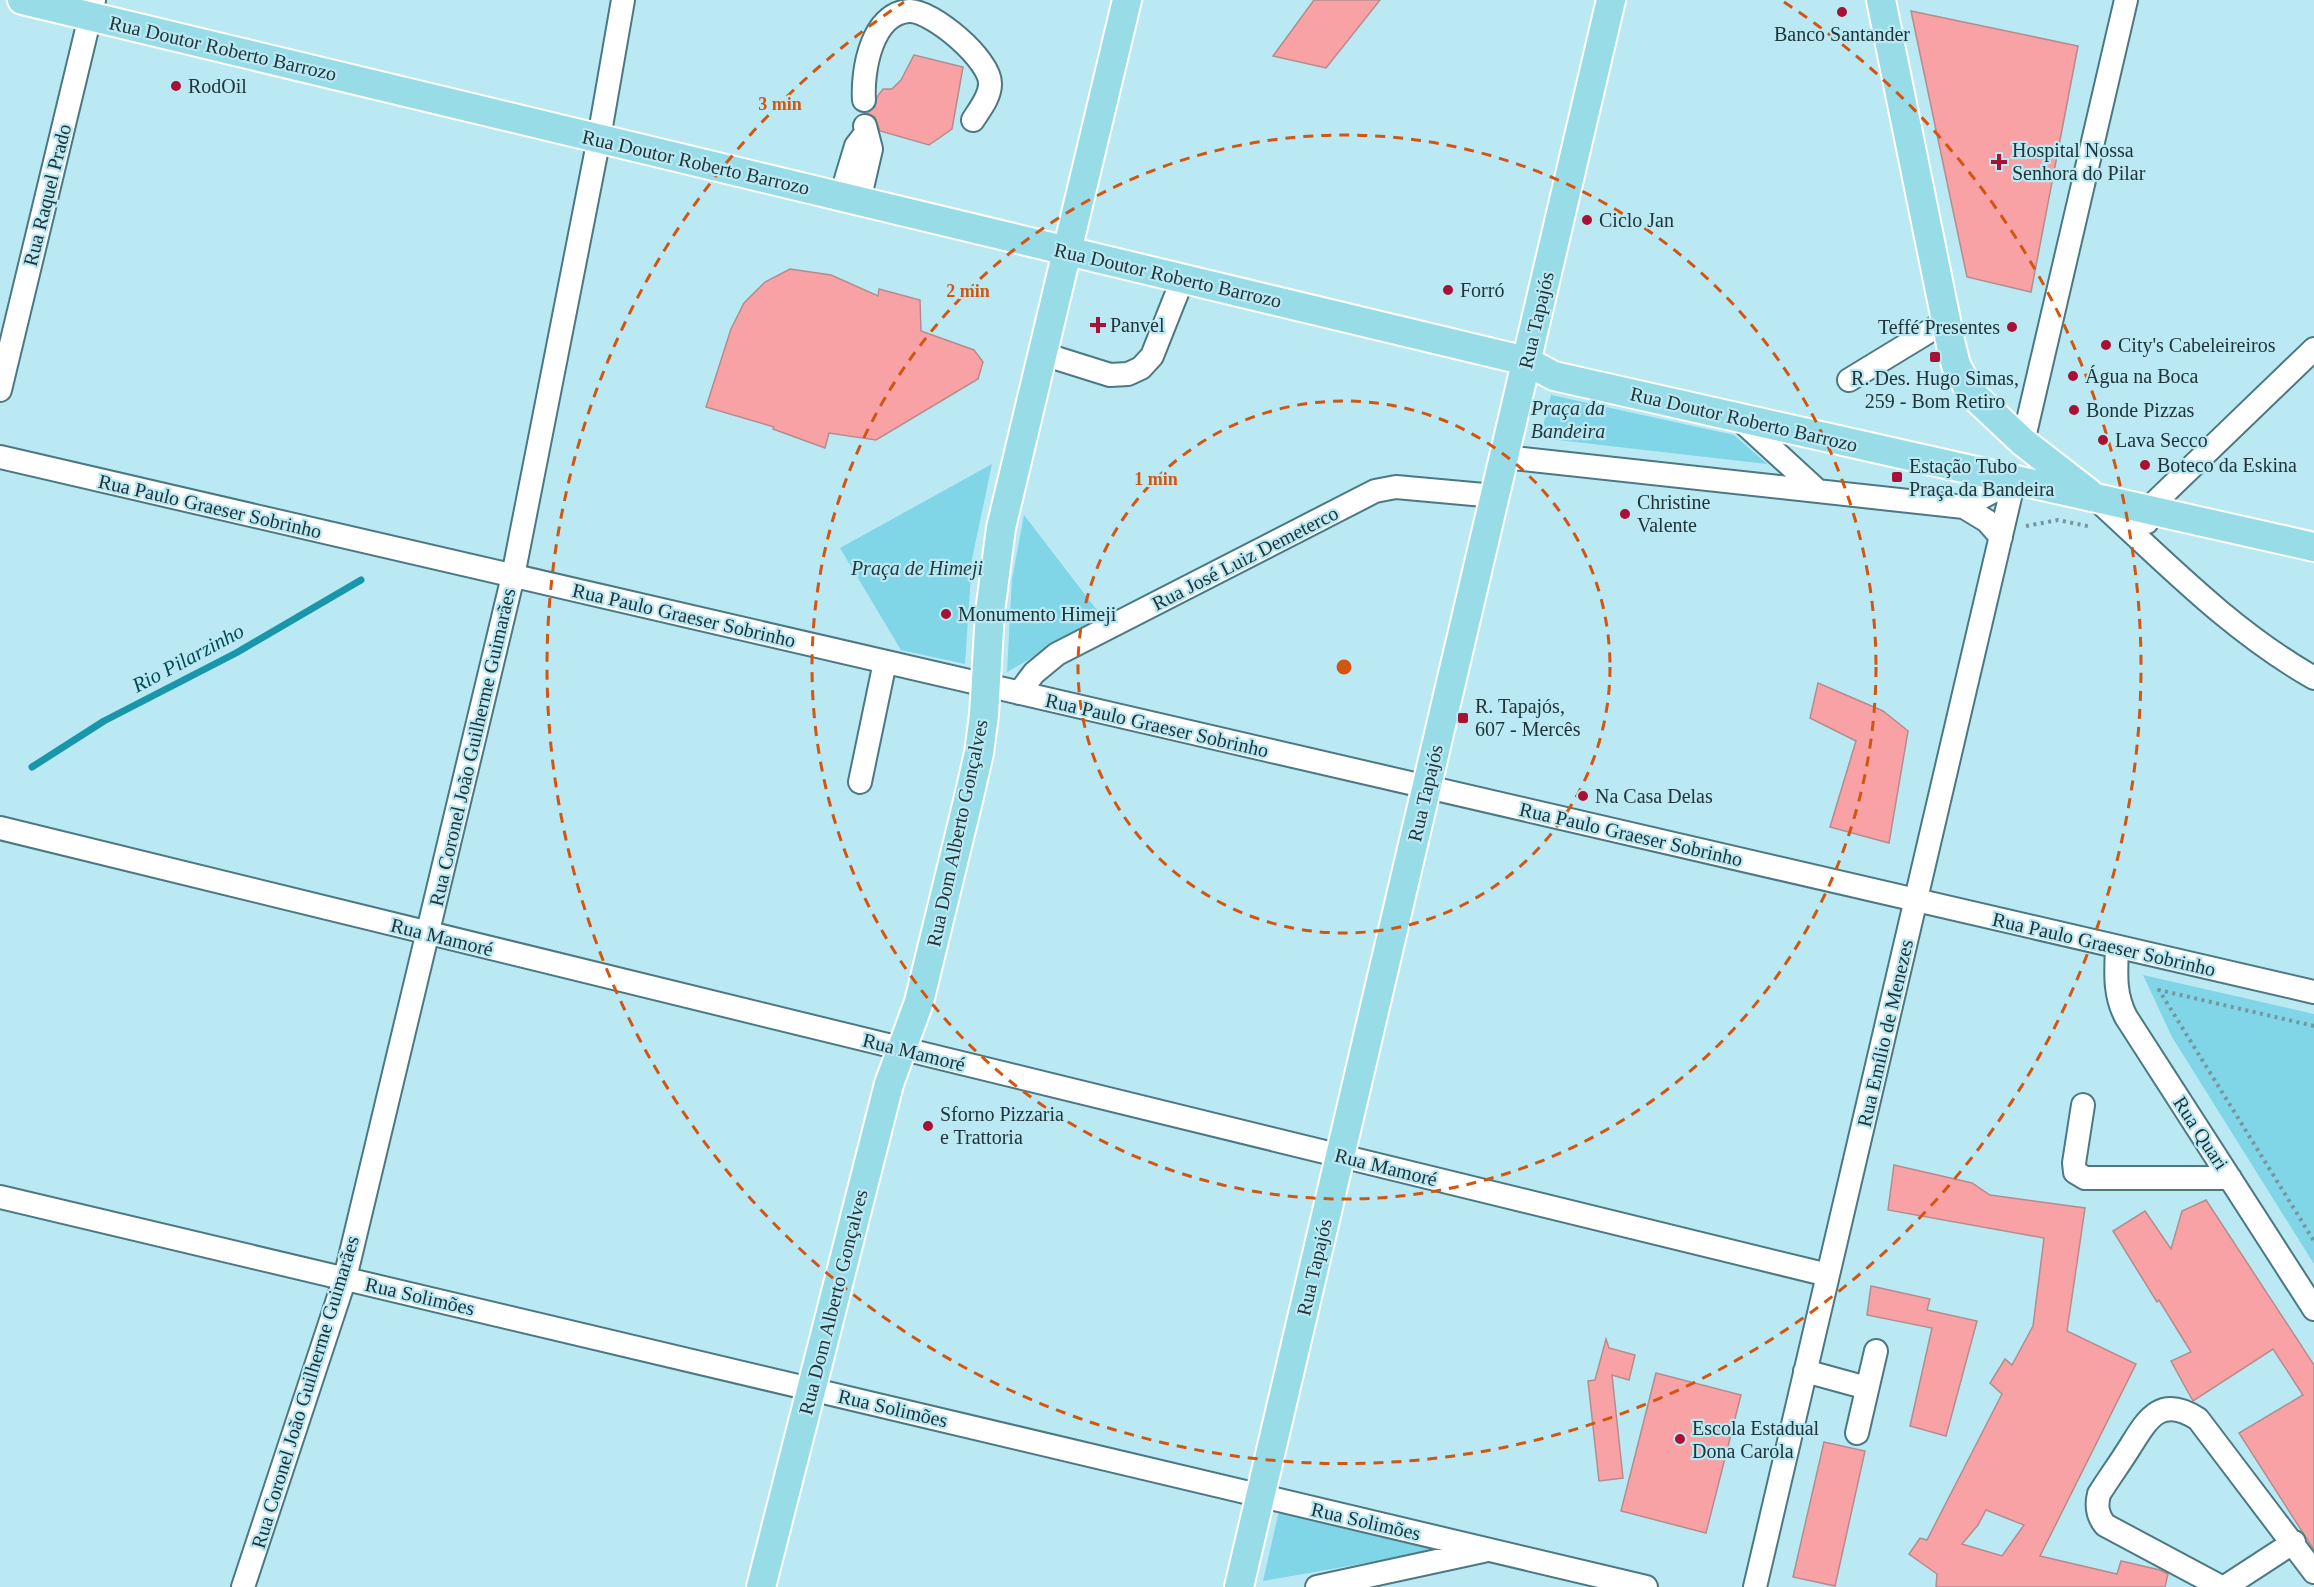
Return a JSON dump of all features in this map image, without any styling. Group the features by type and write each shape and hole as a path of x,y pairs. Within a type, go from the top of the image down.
{"main road":[{"name":"Rua Doutor Roberto Barrozo","path":"22,0 92,8 599,138 1526,361 1554,376 2314,547"},
{"name":"Rua Dom Alberto Gonçalves","path":"760,1587 889,1084 919,1002 970,792 984,715 994,566 1001,528 1127,0"},
{"name":"Rua Tapajós","path":"1239,1587 1611,0"},
{"path":"1881,0 1956,365 1971,393 2023,442 2095,498"},
{"path":"1971,470 2004,459 2023,442"}],"street":[{"name":"Rua Coronel João Guilherme Guimarães","path":"243,1587 345,1278 513,576 599,138 623,0"},
{"path":"2023,442 2126,0"},
{"name":"Rua Raquel Prado","path":"0,390 92,8"},
{"path":"864,100 862,80 864,67 880,28 893,15 910,11 927,15 972,49 987,69 991,81 989,94 973,120"},
{"path":"850,198 856,146 866,130"},
{"path":"1043,354 1110,375 1128,374 1141,368 1152,356 1182,278"},
{"path":"1849,380 1946,321"},
{"path":"2148,547 2147,510 2314,349"},
{"path":"1737,417 1818,491"},
{"name":"Rua Paulo Graeser Sobrinho","path":"0,457 2314,992"},
{"path":"1504,458 1964,507 1987,521 2001,537"},
{"path":"1964,507 2014,480"},
{"name":"Rua Emílio de Menezes","path":"1755,1587 2014,480"},
{"name":"Rua José Luiz Demeterco","path":"1019,693 1034,673 1057,654 1375,491 1396,487 1495,496"},
{"path":"2095,498 2257,642 2314,678"},
{"path":"860,782 885,662"},
{"name":"Rua Mamoré","path":"0,828 1828,1275"},
{"name":"Rua Quari","path":"2117,947 2118,1001 2314,1309"},
{"path":"2083,1105 2073,1163 2075,1172 2085,1178 2230,1178"},
{"name":"Rua Solimões","path":"0,1197 1646,1587"},
{"path":"1857,1433 1876,1351"},
{"path":"1806,1371 1867,1388"},
{"path":"2294,1542 2228,1585 2221,1587 2105,1525 2097,1504 2099,1494 2149,1417 2165,1410 2182,1410 2198,1419 2294,1542 2314,1572"},
{"path":"1317,1587 1489,1550"}],"path":[{"path":"2001,537 2032,524 2058,520 2090,525 2099,532"},
{"path":"2314,1026 2159,990 2314,1241"}],"green space":[{"name":"Praça da Bandeira","path":"1551,395 1734,435 1767,464 1540,438"},
{"name":"Praça de Himeji","path":"992,464 972,559 965,664 901,650 840,548"},
{"name":"Praça de Himeji","path":"1024,515 1103,618 1007,672 1012,579"},
{"path":"2143,975 2314,1014 2314,1264 2172,1037"},
{"path":"1279,1511 1440,1550 1263,1581"}],"building":[{"path":"1314,0 1380,0 1326,68 1273,56"},
{"name":"Hospital Nossa Senhora do Pilar","path":"1911,11 2078,46 2031,292 1967,277"},
{"path":"914,55 963,67 952,129 929,145 880,131 875,117 867,113 875,107 877,97 883,89 892,89 901,80"},
{"path":"790,269 831,275 878,296 879,289 920,300 921,331 974,350 983,362 978,379 876,440 829,433 825,448 773,429 774,427 706,407 731,329 744,303 765,282"},
{"path":"1818,683 1883,711 1908,731 1889,843 1830,827 1856,741 1810,718"},
{"path":"1894,1165 1972,1183 1990,1195 2085,1208 2067,1331 2136,1364 2040,1556 2117,1574 2121,1561 2160,1570 2168,1574 2165,1587 1936,1587 1937,1574 1909,1554 1920,1538 1927,1540 2002,1394 1990,1383 2005,1359 2012,1365 2033,1326 2044,1238 1888,1210","holes":["1986,1510 2024,1525 2002,1556 1962,1544 1978,1525"]},
{"path":"2206,1200 2314,1365 2314,1550 2239,1433 2303,1395 2273,1349 2193,1401 2171,1361 2191,1352 2113,1231 2145,1211 2171,1249 2182,1211"},
{"path":"1871,1286 1930,1299 1927,1310 1977,1321 1946,1436 1910,1426 1932,1328 1867,1315"},
{"path":"1606,1339 1609,1348 1635,1355 1629,1380 1612,1375 1623,1478 1599,1481 1588,1381 1595,1380"},
{"path":"1656,1373 1741,1395 1706,1533 1621,1511"},
{"path":"1824,1442 1865,1451 1835,1586 1793,1577"}],"waterway":[{"name":"Rio Pilarzinho","path":"32,767 104,721 236,653 361,580"}],"place":[{"name":"Banco Santander","path":"1842,12"},
{"name":"RodOil","path":"176,86"},
{"name":"Hospital Nossa Senhora do Pilar","path":"1999,162"},
{"name":"Ciclo Jan","path":"1587,220"},
{"name":"Forró","path":"1448,290"},
{"name":"Panvel","path":"1098,325"},
{"name":"Teffé Presentes","path":"2012,327"},
{"name":"City's Cabeleireiros","path":"2106,345"},
{"name":"R. Des. Hugo Simas, 259 - Bom Retiro","path":"1935,357"},
{"name":"Água na Boca","path":"2073,376"},
{"name":"Bonde Pizzas","path":"2074,410"},
{"name":"Lava Secco","path":"2103,440"},
{"name":"Boteco da Eskina","path":"2145,465"},
{"name":"Estação Tubo Praça da Bandeira","path":"1897,477"},
{"name":"Christine Valente","path":"1625,514"},
{"name":"Monumento Himeji","path":"946,614"},
{"name":"R. Tapajós, 607 - Mercês","path":"1463,718"},
{"name":"Na Casa Delas","path":"1583,796"},
{"name":"Sforno Pizzaria e Trattoria","path":"928,1126"},
{"name":"Escola Estadual Dona Carola","path":"1680,1439"}]}
